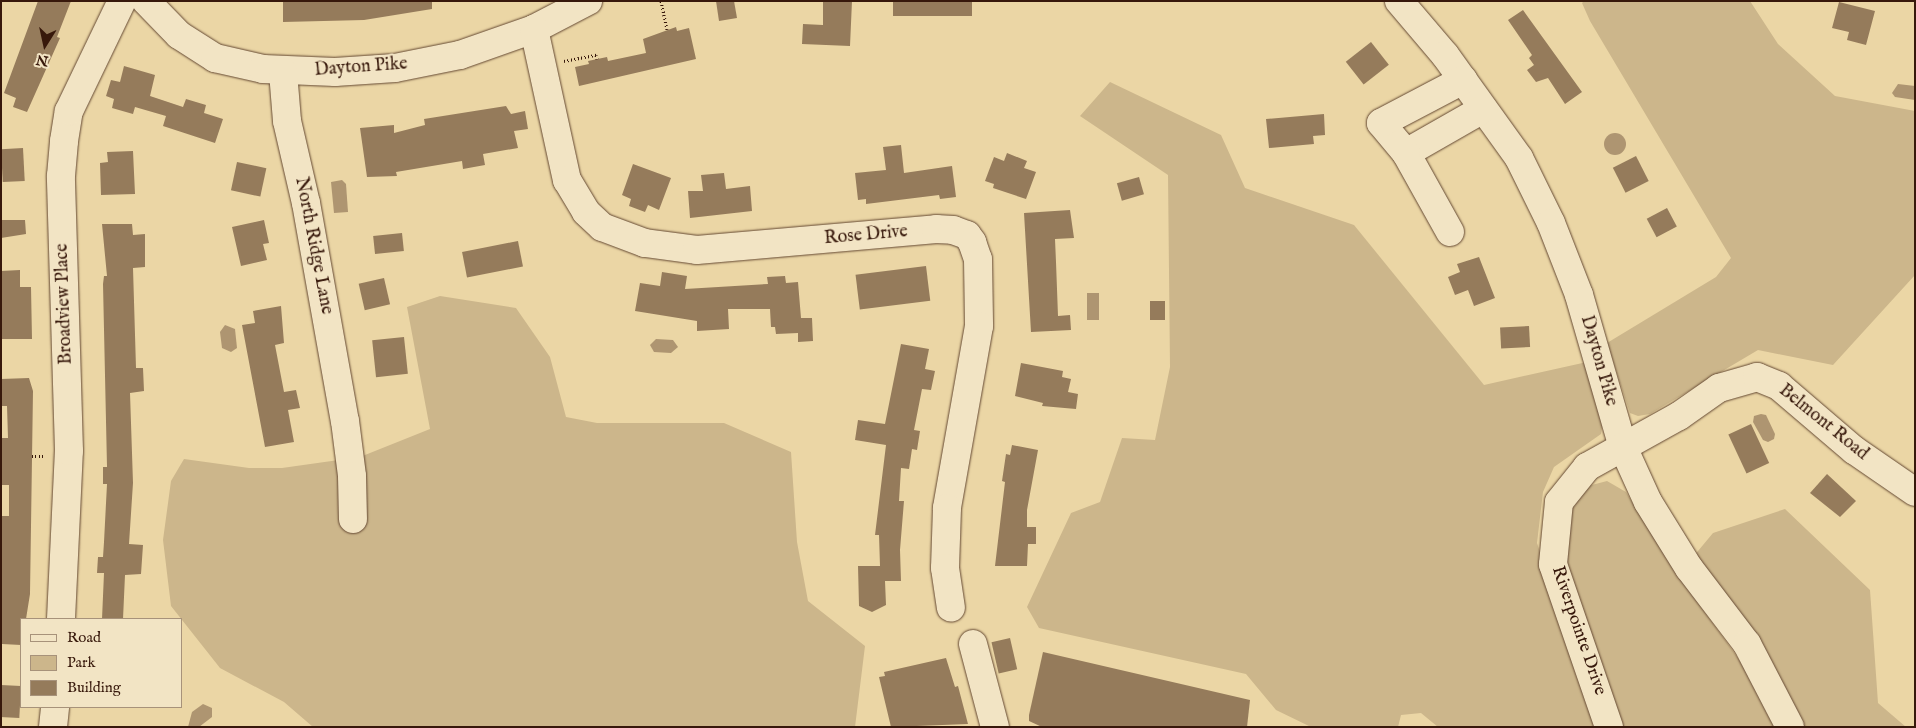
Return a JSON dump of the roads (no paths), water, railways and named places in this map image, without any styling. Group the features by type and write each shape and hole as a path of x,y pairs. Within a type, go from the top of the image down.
{"street":[{"name":"Broadview Place","path":"61,618 69,451 62,192 64,141 69,112 122,1"},
{"name":"Dayton Pike","path":"146,1 179,35 215,58 248,68 283,72 335,72 395,68 460,55 534,29 588,1"},
{"name":"Dayton Pike","path":"1399,1 1463,80 1519,158 1551,223 1579,295 1624,447 1648,502 1689,568 1747,644 1790,727"},
{"name":"Rose Drive","path":"534,29 562,163 574,195 602,227 644,243 697,250 936,229 953,230 966,235 972,242 978,259 980,294 978,344 947,508 945,568 951,608"},
{"name":"North Ridge Lane","path":"283,72 287,121 306,202 344,421 352,476 353,519"},
{"path":"1450,232 1406,153 1381,123 1463,80"},
{"path":"1406,153 1483,109"},
{"name":"Belmont Road","path":"1624,447 1719,388 1757,377 1779,386 1854,450 1915,492"},
{"name":"Riverpointe Drive","path":"1610,727 1553,564 1555,524 1559,502 1572,481 1587,467 1624,447"},
{"path":"973,644 994,727"},
{"path":"53,727 55,708"}]}
